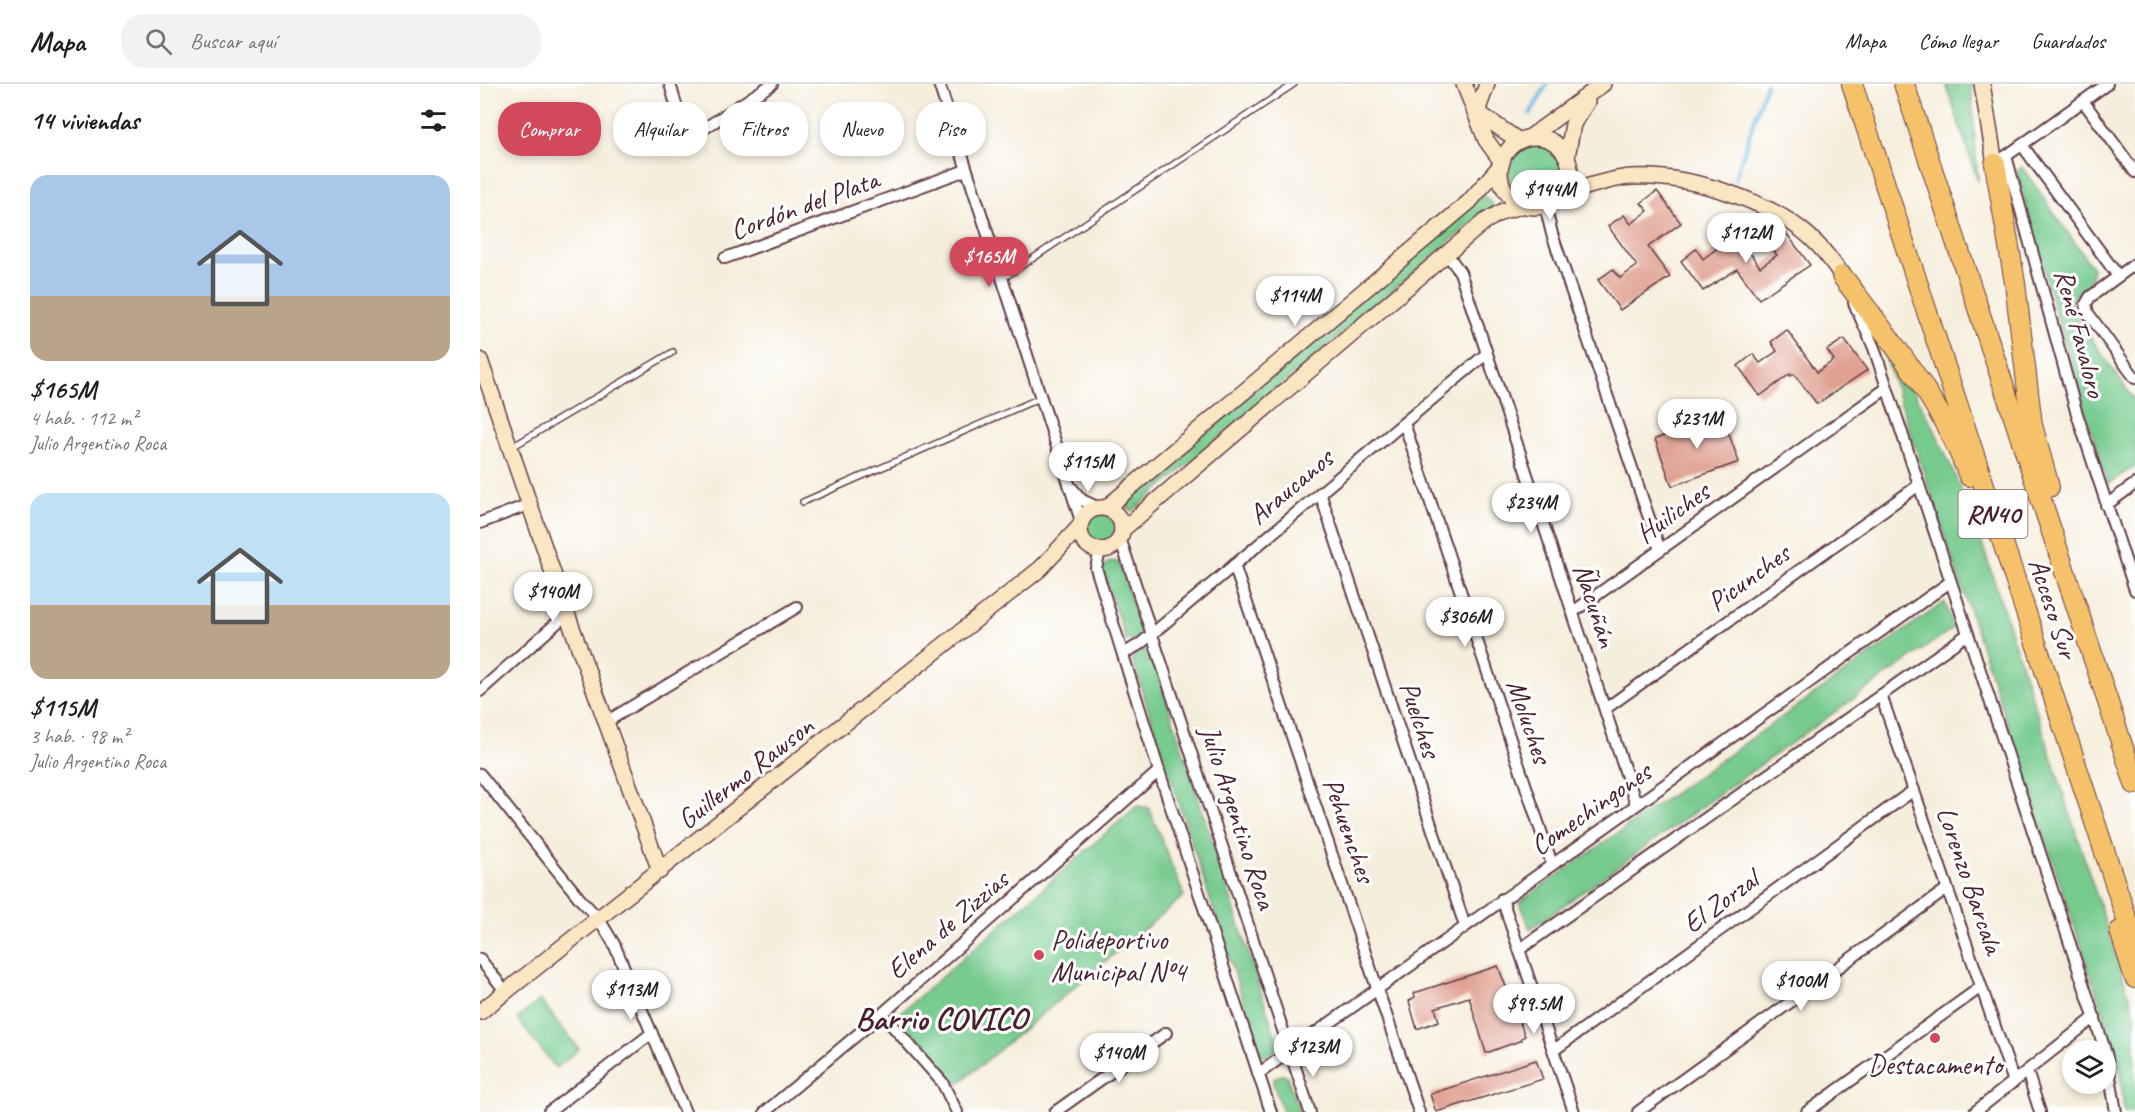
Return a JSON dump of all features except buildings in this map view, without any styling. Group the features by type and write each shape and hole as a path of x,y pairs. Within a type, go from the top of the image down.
{"highway":[{"name":"Acceso Sur","path":"1852,84 2135,944"},
{"name":"Acceso Sur","path":"1904,84 2135,784"},
{"path":"2000,160 2032,425 2052,497 2086,602 2116,727"},
{"path":"1842,276 1889,337 1929,399 1965,465 2135,978"}],"main road":[{"path":"1464,84 1477,112 1486,140 1502,163 1504,187 1516,201 1525,205"},
{"path":"1477,112 1487,84"},
{"name":"René Favaloro","path":"1982,84 2000,160"},
{"path":"1599,88 1507,151 1502,163 1469,202 1102,508 1087,512 1080,524 1085,543 1100,550 1112,547 1121,534 1491,217 1525,205 1545,205 1561,194 1630,177 1670,179 1718,190 1759,205 1788,221 1825,252 1842,276"},
{"path":"1561,194 1569,179 1567,157 1573,124 1599,88"},
{"path":"1477,112 1525,139 1553,142 1567,157"},
{"path":"480,362 567,614 660,871"},
{"path":"1102,508 1120,519 1121,534"},
{"name":"Guillermo Rawson","path":"1040,569 1080,524"},
{"name":"Guillermo Rawson","path":"480,1012 1040,569 1085,543"}],"street":[{"path":"670,84 682,124 689,133 699,132 772,84"},
{"path":"939,84 1080,524"},
{"path":"2000,160 2102,85"},
{"path":"2084,100 2135,172"},
{"path":"2022,145 2118,276"},
{"name":"René Favaloro","path":"2000,160 2076,411 2135,590"},
{"name":"Cordón del Plata","path":"726,258 966,170"},
{"path":"1545,205 1556,245 1660,550"},
{"name":"Ñacuñán","path":"1447,254 1460,272 1636,804"},
{"path":"2135,264 2090,297 2086,304 2088,313 2135,378"},
{"path":"1842,276 1874,348 2103,1040"},
{"name":"Araucanos","path":"1123,654 1140,644 1486,354"},
{"name":"Huiliches","path":"1573,612 1887,388"},
{"name":"Moluches","path":"1404,423 1552,864"},
{"path":"1067,483 1082,500 1102,508"},
{"path":"2106,505 2135,484"},
{"name":"Picunches","path":"1605,709 1919,485"},
{"name":"Puelches","path":"1320,492 1465,926"},
{"path":"480,523 530,504"},
{"name":"Julio Argentino Roca","path":"1121,534 1310,1112"},
{"path":"1100,550 1096,568 1159,771 1271,1112"},
{"name":"Pehuenches","path":"1234,565 1419,1112"},
{"name":"Comechingones","path":"1258,1074 1950,582"},
{"path":"606,722 797,607"},
{"path":"480,692 567,614"},
{"path":"1521,949 1968,634"},
{"name":"Lorenzo Barcala","path":"1881,695 2014,1082"},
{"name":"Elena de Zizzias","path":"765,1112 882,1014 1159,771"},
{"path":"480,774 598,919 614,944 686,1112"},
{"name":"El Zorzal","path":"1554,1050 1914,790"},
{"path":"1638,1112 1947,889"},
{"path":"1502,899 1521,949 1574,1112"},
{"path":"480,959 506,992"},
{"path":"1808,1112 1981,987"},
{"path":"882,1014 942,1082 957,1112"},
{"path":"1975,1112 2096,1017"},
{"path":"549,1112 652,1032"},
{"path":"1055,1112 1167,1033"},
{"path":"2027,1071 2040,1112"},
{"path":"2114,1094 2116,1112"}],"lane":[{"path":"1001,280 1294,84"},
{"path":"511,448 674,352"},
{"path":"803,502 1040,398"}],"green space":[{"path":"1946,84 1971,84 1978,182"},
{"path":"1535,144 1545,146 1554,152 1560,161 1562,171 1560,181 1554,190 1545,196 1535,198 1525,196 1516,190 1510,181 1508,171 1510,161 1516,152 1525,146"},
{"path":"2022,167 2093,269 2090,283 2072,299 2072,311 2135,401 2135,466 2108,484 2057,319 2017,171"},
{"path":"1483,195 1495,207 1469,225 1133,511 1126,507 1125,502"},
{"path":"1879,338 1907,380 1933,426 1974,519 2135,1014 2135,1112 2124,1112 2116,1040 2112,1040"},
{"path":"1100,512 1111,517 1116,528 1111,539 1100,544 1089,539 1084,528 1089,517"},
{"path":"1114,561 1119,563 1142,632 1140,637 1130,641 1126,640 1102,570 1106,564"},
{"path":"1945,602 1953,628 1530,929 1520,902"},
{"path":"1146,650 1151,652 1278,1044 1276,1050 1266,1057 1261,1055 1132,660 1134,654"},
{"name":"Polideportivo Municipal Nº4","path":"1137,806 1149,808 1184,896 957,1085 898,1015"},
{"path":"540,1000 579,1049 556,1068 517,1019"},
{"path":"1284,1074 1287,1076 1299,1112 1283,1112 1273,1083 1275,1077"}],"waterway":[{"path":"1530,114 1547,84"},
{"path":"1735,180 1766,84"}],"place":[{"name":"Polideportivo Municipal Nº4","path":"1039,955"},
{"name":"Destacamento","path":"1935,1038"}],"district":[{"name":"Barrio COVICO","path":"941,1018"}]}
